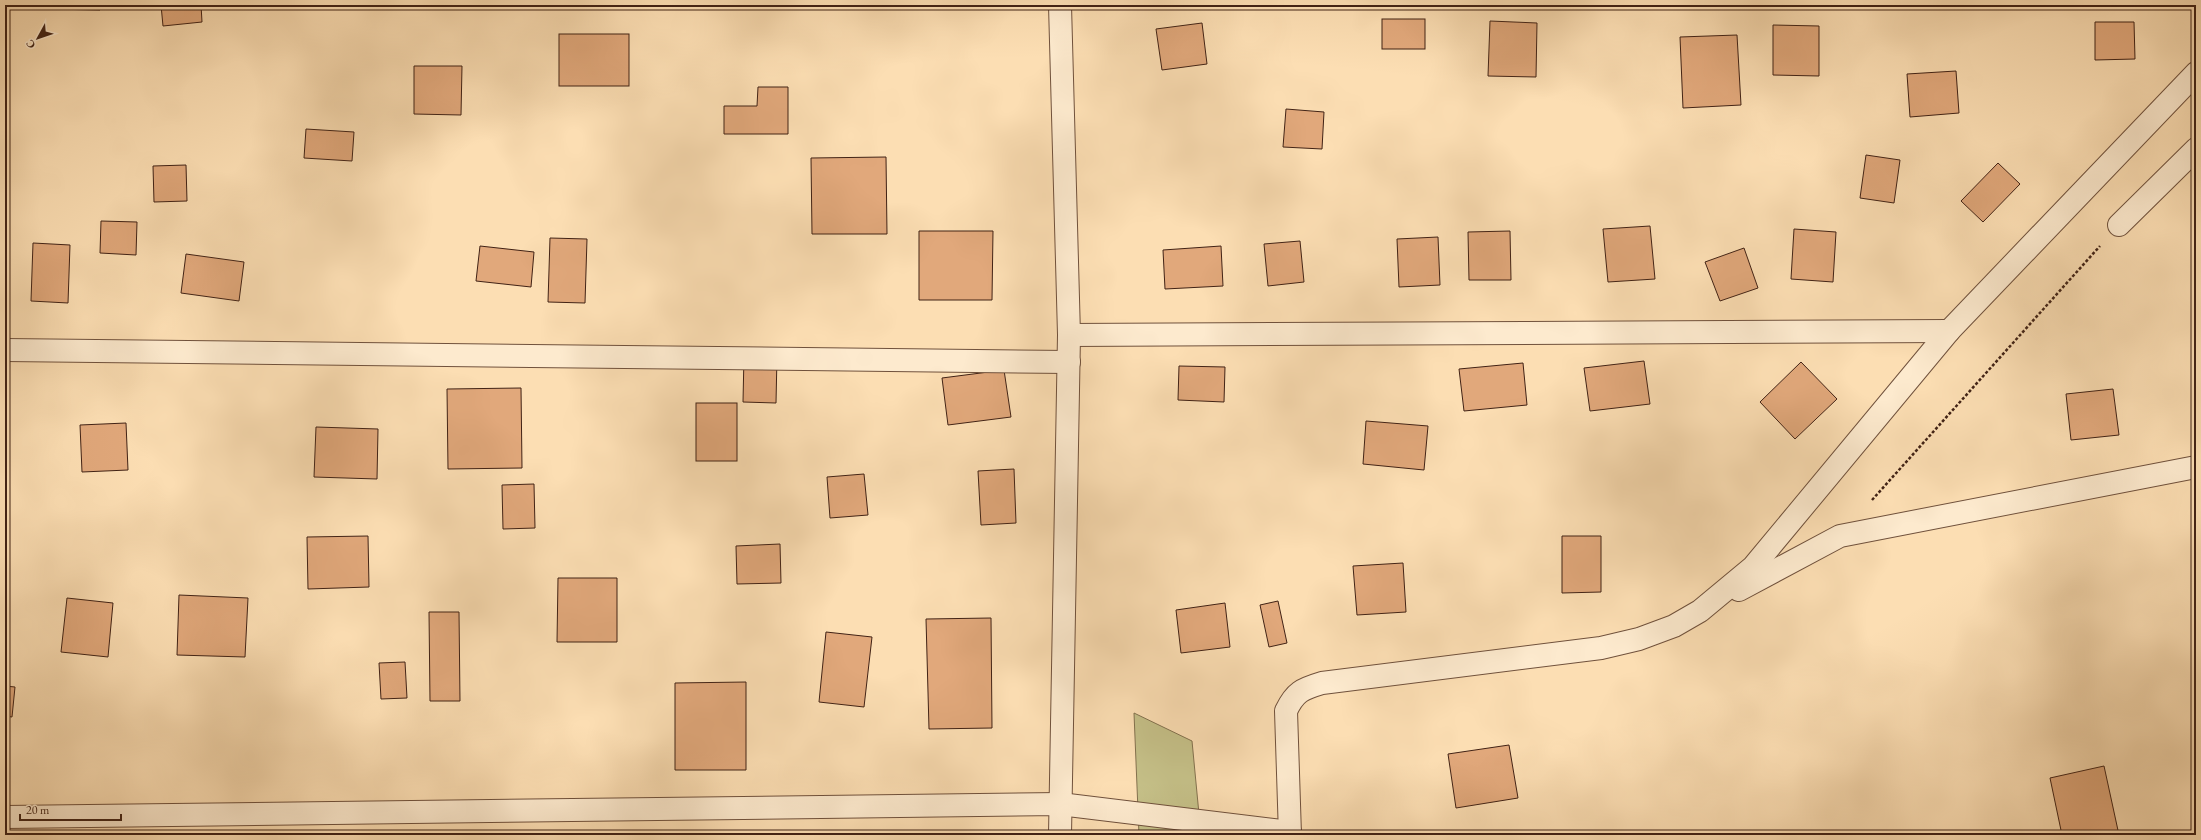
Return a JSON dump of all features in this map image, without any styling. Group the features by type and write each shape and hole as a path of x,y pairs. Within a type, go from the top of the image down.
{"street":[{"path":"1060,5 1069,335 1060,835"},
{"path":"1700,611 1753,567 1949,331 2196,73"},
{"path":"2119,225 2196,149"},
{"path":"1069,335 1949,331"},
{"path":"5,350 1069,362"},
{"path":"5,817 1060,804 1290,834 1286,712 1293,697 1300,692 1322,683 1601,648 1639,639 1674,626 1840,536 2196,467"}],"path":[{"path":"1871,501 2119,225"}],"shaded area":[{"path":"1134,713 1192,741 1201,835 1139,835"}],"building":[{"path":"48,5 100,5 100,10 48,9"},
{"path":"161,5 201,5 202,22 163,26"},
{"path":"946,5 995,5 995,7 946,7"},
{"path":"1382,19 1425,19 1425,49 1382,49"},
{"path":"1490,21 1537,23 1536,77 1488,76"},
{"path":"2095,22 2134,22 2135,59 2095,60"},
{"path":"1202,23 1207,64 1162,70 1156,29"},
{"path":"1773,25 1819,26 1819,76 1773,75"},
{"path":"559,34 629,34 629,86 559,86"},
{"path":"1737,35 1741,105 1683,108 1680,37"},
{"path":"414,66 462,66 461,115 414,114"},
{"path":"1956,71 1959,113 1910,117 1907,74"},
{"path":"758,87 788,87 788,134 724,134 724,106 757,106"},
{"path":"1286,109 1324,112 1322,149 1283,147"},
{"path":"306,129 354,132 352,161 304,158"},
{"path":"1866,155 1900,160 1894,203 1860,198"},
{"path":"886,157 887,234 812,234 811,158"},
{"path":"1998,163 2020,184 1983,222 1961,201"},
{"path":"186,165 187,201 154,202 153,166"},
{"path":"101,221 137,222 136,255 100,253"},
{"path":"1650,226 1655,279 1608,282 1603,229"},
{"path":"1794,229 1836,232 1833,282 1791,279"},
{"path":"919,231 993,231 992,300 919,300"},
{"path":"1510,231 1511,280 1469,280 1468,232"},
{"path":"1438,237 1440,285 1399,287 1397,239"},
{"path":"550,238 587,239 585,303 548,302"},
{"path":"1300,241 1304,282 1268,286 1264,244"},
{"path":"33,243 70,245 68,303 31,301"},
{"path":"480,246 534,252 531,287 476,281"},
{"path":"1221,246 1223,286 1165,289 1163,250"},
{"path":"1744,248 1758,288 1720,301 1705,262"},
{"path":"186,254 244,262 239,301 181,293"},
{"path":"744,355 777,356 776,403 743,402"},
{"path":"1644,361 1650,404 1590,411 1584,368"},
{"path":"1801,362 1837,399 1795,439 1760,402"},
{"path":"1523,363 1527,405 1464,411 1459,369"},
{"path":"1179,366 1225,367 1224,402 1178,400"},
{"path":"1004,370 1011,417 948,425 942,378"},
{"path":"521,388 522,468 448,469 447,389"},
{"path":"2113,389 2119,435 2071,440 2066,394"},
{"path":"696,403 737,403 737,461 696,461"},
{"path":"1366,421 1428,426 1424,470 1363,464"},
{"path":"126,423 128,470 82,472 80,425"},
{"path":"316,427 378,429 377,479 314,477"},
{"path":"1014,469 1016,523 981,525 978,471"},
{"path":"864,474 868,515 830,518 827,477"},
{"path":"534,484 535,528 503,529 502,485"},
{"path":"368,536 369,587 308,589 307,537"},
{"path":"1562,536 1601,536 1601,592 1562,593"},
{"path":"780,544 781,583 737,584 736,546"},
{"path":"1403,563 1406,612 1357,615 1353,566"},
{"path":"558,578 617,578 617,642 557,642"},
{"path":"179,595 248,598 245,657 177,655"},
{"path":"67,598 113,603 108,657 61,652"},
{"path":"1278,601 1287,643 1269,647 1260,605"},
{"path":"1225,603 1230,647 1181,653 1176,610"},
{"path":"429,612 459,612 460,701 430,701"},
{"path":"991,618 992,728 929,729 926,619"},
{"path":"826,632 872,637 864,707 819,702"},
{"path":"405,662 407,698 381,699 379,663"},
{"path":"746,682 746,770 675,770 675,683"},
{"path":"5,686 15,687 12,717 5,716"},
{"path":"1509,745 1518,798 1456,808 1448,754"},
{"path":"2104,766 2119,835 2062,835 2050,778"}]}
